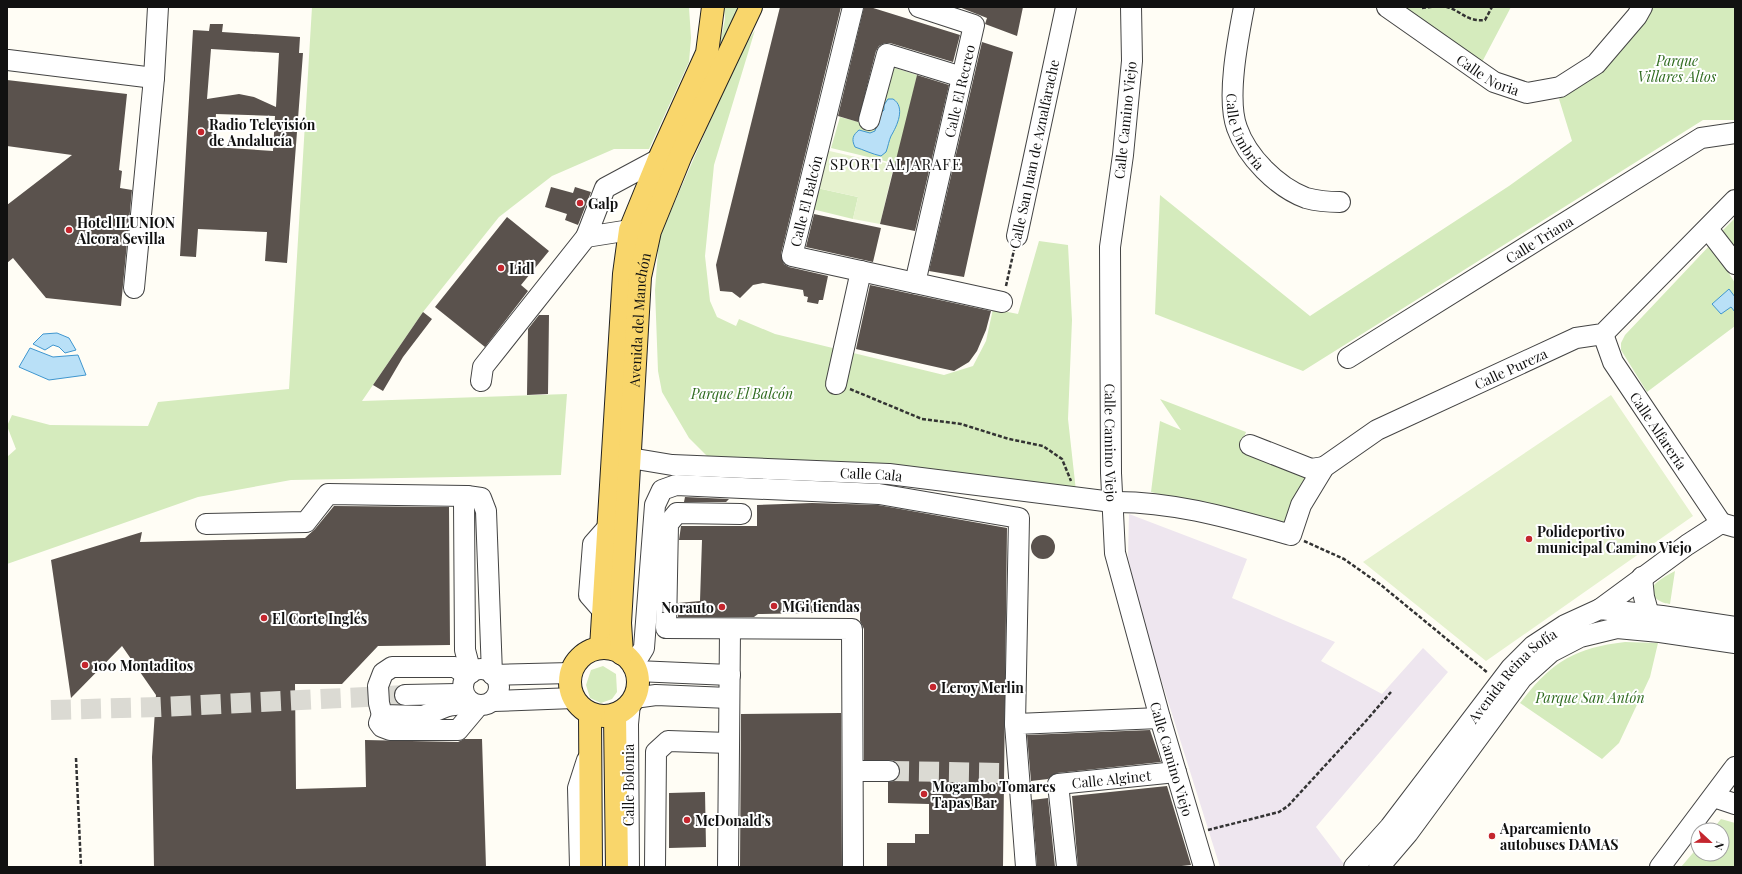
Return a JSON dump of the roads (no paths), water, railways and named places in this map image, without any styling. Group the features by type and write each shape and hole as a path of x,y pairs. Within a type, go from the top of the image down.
{"main road":[{"name":"Avenida del Manchón","path":"601,648 624,274 630,230 659,158 708,53 713,7"},
{"name":"Avenida del Manchón","path":"630,663 620,623 640,277 650,231 681,155 751,7"},
{"path":"617,867 626,705 638,685 630,663 612,649 601,648 583,656 571,673 570,686 574,698 581,707 590,714 607,716 626,705"},
{"path":"590,714 592,867"}],"street":[{"path":"134,288 154,78 158,7"},
{"name":"Calle El Balcón","path":"852,7 792,256 1002,302"},
{"name":"Calle El Recreo","path":"915,283 974,25 946,11 919,7"},
{"name":"Calle San Juan de Aznalfarache","path":"1017,236 1066,7"},
{"name":"Calle Camino Viejo","path":"1131,7 1132,61 1123,155 1110,247 1112,502 1115,553 1160,718 1204,867"},
{"name":"Calle Umbría","path":"1244,7 1233,86 1233,108 1236,128 1256,160 1280,182 1306,197 1340,202"},
{"name":"Calle Noria","path":"1387,7 1494,82 1527,93 1560,88 1596,64 1637,16 1642,7"},
{"path":"7,51 7,60 154,78"},
{"path":"869,120 887,54 962,77"},
{"name":"Calle Triana","path":"1348,358 1701,138 1735,133"},
{"path":"481,381 483,367 586,237 605,188 659,158"},
{"path":"1603,334 1735,200"},
{"path":"1708,229 1735,264"},
{"path":"586,237 630,230"},
{"path":"836,384 860,271"},
{"name":"Calle Pureza","path":"1291,535 1301,505 1324,467 1378,430 1576,338 1603,334"},
{"name":"Calle Alfarería","path":"1603,334 1613,362 1728,525"},
{"path":"1250,445 1311,469 1324,467"},
{"name":"Calle Cala","path":"630,458 672,465 889,474 1112,502 1136,502 1223,516 1291,535"},
{"path":"666,628 661,523 655,505 662,490 676,485 879,494 1019,518 1015,724 1011,772 1026,867"},
{"path":"206,524 306,522 328,494 467,496 481,498 486,510 492,668 497,680 498,691 406,688"},
{"path":"467,496 464,502 465,650 470,690"},
{"path":"661,523 677,513 741,514"},
{"path":"630,663 644,648 661,523"},
{"path":"1580,637 1586,629 1596,624 1600,609 1642,577 1686,545 1728,525"},
{"path":"1642,577 1649,623"},
{"name":"Avenida Reina Sofía","path":"1354,867 1390,827 1511,668 1533,646 1566,625 1600,609 1649,623 1735,643"},
{"name":"Avenida Reina Sofía","path":"1379,867 1408,833 1522,678 1551,652 1580,637 1618,628 1649,623 1735,627"},
{"path":"645,641 666,628 730,630 852,629 853,867"},
{"path":"728,867 730,630"},
{"path":"630,663 730,675"},
{"path":"376,720 379,703 378,686 383,673 392,667 455,667 470,690"},
{"path":"376,720 382,727 390,730 458,730 470,690 484,670 492,668 513,674 571,673"},
{"path":"376,720 424,716 470,690 574,698"},
{"path":"626,705 656,695 729,698"},
{"name":"Calle Bolonia","path":"626,705 628,724 629,867"},
{"path":"1015,724 1160,718"},
{"path":"655,867 656,752 668,741 729,743"},
{"path":"580,867 578,788 590,750"},
{"path":"1660,867 1735,767"},
{"path":"853,771 888,771"},
{"name":"Calle Alginet","path":"1067,867 1058,784 1176,772"},
{"path":"1714,797 1735,804"}],"water":[{"path":"888,99 893,99 897,102 900,112 898,122 890,138 886,152 881,156 855,147 853,137 859,130 870,133 875,131 879,115 884,110 884,105"},
{"path":"1729,289 1735,297 1735,312 1731,307 1721,314 1712,304"},
{"path":"57,333 69,338 76,350 65,353 59,347 53,345 45,350 33,344 43,334"},
{"path":"30,348 53,357 78,355 86,375 49,380 19,367"}],"tunnel":[{"path":"51,710 159,707 405,695"},
{"path":"889,771 1004,773"}],"place":[{"name":"Radio Televisión de Andalucía","path":"201,132"},
{"name":"Galp","path":"580,203"},
{"name":"Hotel ILUNION Alcora Sevilla","path":"69,230"},
{"name":"Lidl","path":"501,268"},
{"name":"Polideportivo municipal Camino Viejo","path":"1529,539"},
{"name":"MGi tiendas","path":"774,606"},
{"name":"Norauto","path":"722,607"},
{"name":"El Corte Inglés","path":"264,618"},
{"name":"100 Montaditos","path":"85,665"},
{"name":"Leroy Merlin","path":"933,687"},
{"name":"Mogambo Tomares Tapas Bar","path":"924,794"},
{"name":"McDonald's","path":"687,820"},
{"name":"Aparcamiento autobuses DAMAS","path":"1492,836"}],"district":[{"name":"SPORT ALJARAFE","path":"896,164"}],"park label":[{"name":"Parque Villares Altos","path":"1677,68"},
{"name":"Parque El Balcón","path":"742,393"},
{"name":"Parque San Antón","path":"1590,697"}]}
